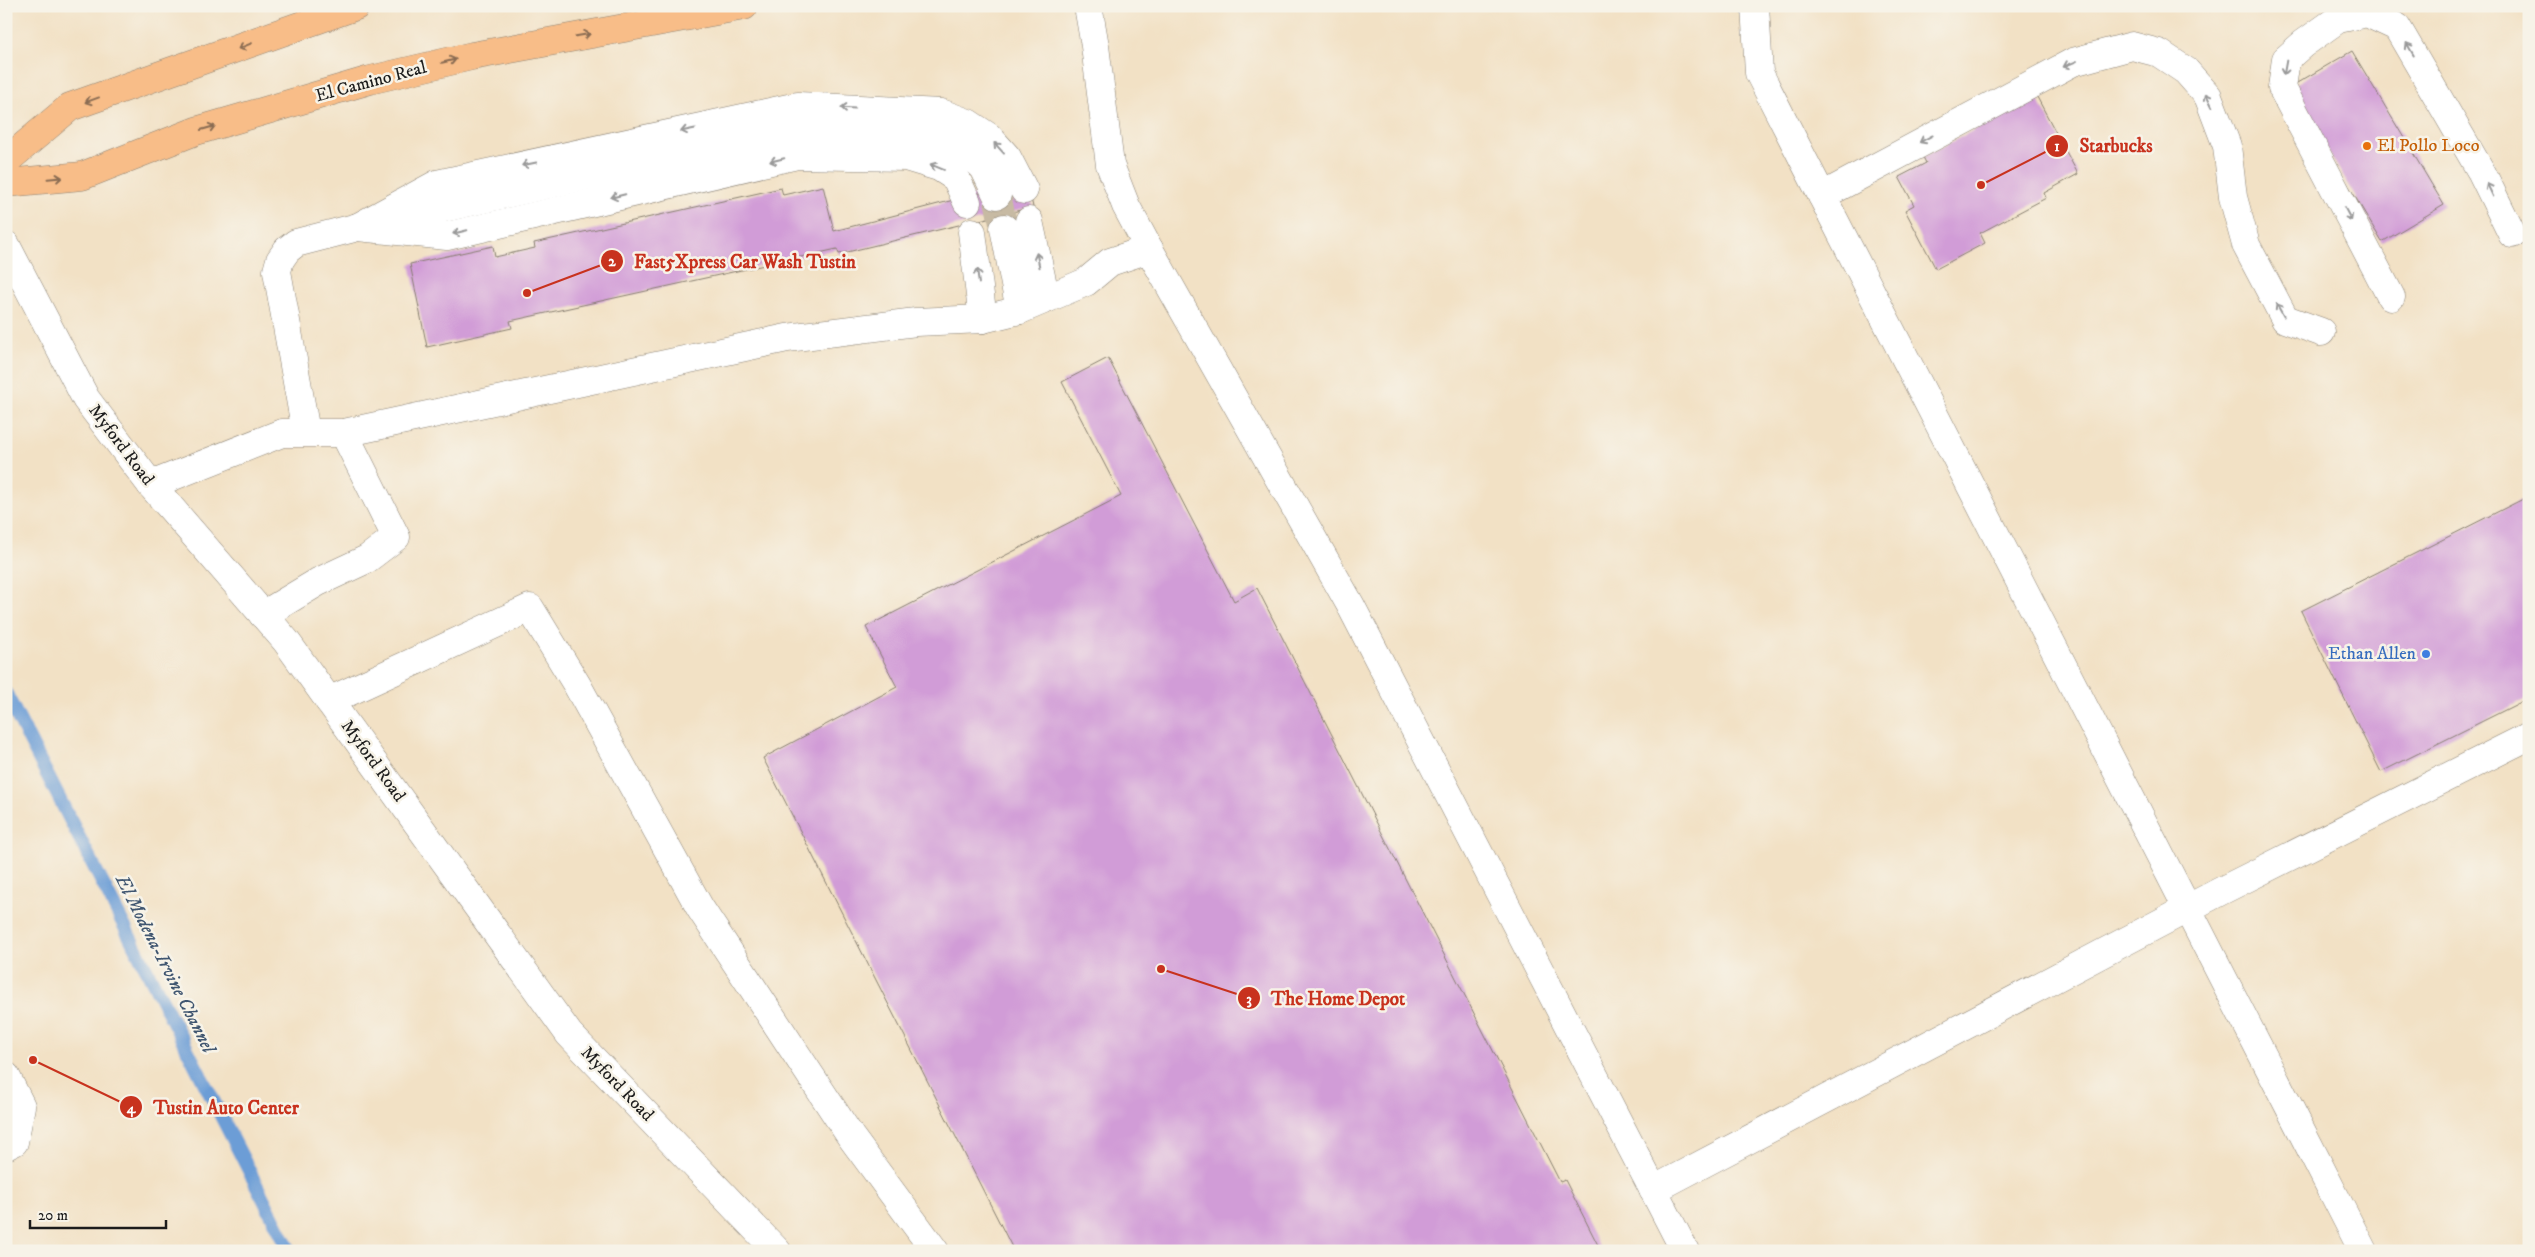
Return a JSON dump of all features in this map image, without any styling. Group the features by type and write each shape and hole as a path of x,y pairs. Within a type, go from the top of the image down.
{"main road":[{"path":"6,160 70,107 356,6"},
{"name":"El Camino Real","path":"6,183 82,176 196,131 370,80 472,56 744,6"}],"street":[{"path":"1088,6 1110,165 1126,206 1351,606 1685,1251"},
{"path":"1755,6 1759,73 2363,1251"},
{"path":"2391,296 2282,88 2286,60 2303,44 2338,19 2367,13 2397,27 2482,173 2512,234"},
{"path":"1822,196 2073,62 2132,46 2159,53 2186,71 2208,96 2227,146 2233,197 2246,245 2281,313 2285,319 2321,332"},
{"path":"358,227 437,184 798,106 941,113 968,123 989,137 1007,157 1024,190"},
{"path":"306,432 277,272 280,260 287,250 296,244 358,227 798,128 928,137 950,142 972,156 984,168 997,195"},
{"path":"358,227 447,236 797,155 906,157 940,167 956,178 967,202"},
{"path":"1020,310 1017,225 1046,299"},
{"path":"972,232 984,319"},
{"name":"Myford Road","path":"6,245 86,400 151,485 286,641 569,1034 777,1251"},
{"path":"151,485 282,433 344,433 787,338 916,322 984,319 1020,310 1046,299 1086,282 1110,262 1149,249"},
{"path":"263,615 318,582 367,559 396,537 344,433"},
{"path":"329,700 530,608 577,684 700,908 851,1137 935,1251"},
{"path":"1653,1190 2187,909 2529,736"},
{"path":"6,1076 22,1106 14,1142 6,1146"}],"building":[{"name":"El Pollo Loco","path":"2352,51 2444,205 2382,242 2290,87"},
{"path":"2037,97 2078,174 2044,193 2046,198 1980,233 1985,243 1936,269 1905,210 1914,205 1899,177 1926,163 1923,157"},
{"path":"1027,181 1033,207 839,254 837,249 510,321 512,328 427,347 410,264 493,246 495,257 535,248 534,243 781,188 783,195 823,186 834,231"},
{"path":"1108,358 1234,601 1257,588 1560,1182 1565,1180 1601,1251 1014,1251 763,758 897,687 866,627 1121,496 1062,382"},
{"name":"Ethan Allen","path":"2529,496 2529,698 2381,772 2301,611"}],"waterway":[{"name":"El Modena-Irvine Channel","path":"6,694 290,1251"}],"tunnel":[{"path":"997,195 1004,228"}],"place":[{"name":"El Pollo Loco","path":"2367,146"},
{"name":"Starbucks","path":"1981,185"},
{"name":"Fast5Xpress Car Wash Tustin","path":"527,293"},
{"name":"Ethan Allen","path":"2426,654"},
{"name":"The Home Depot","path":"1161,969"},
{"name":"Tustin Auto Center","path":"33,1060"}]}
